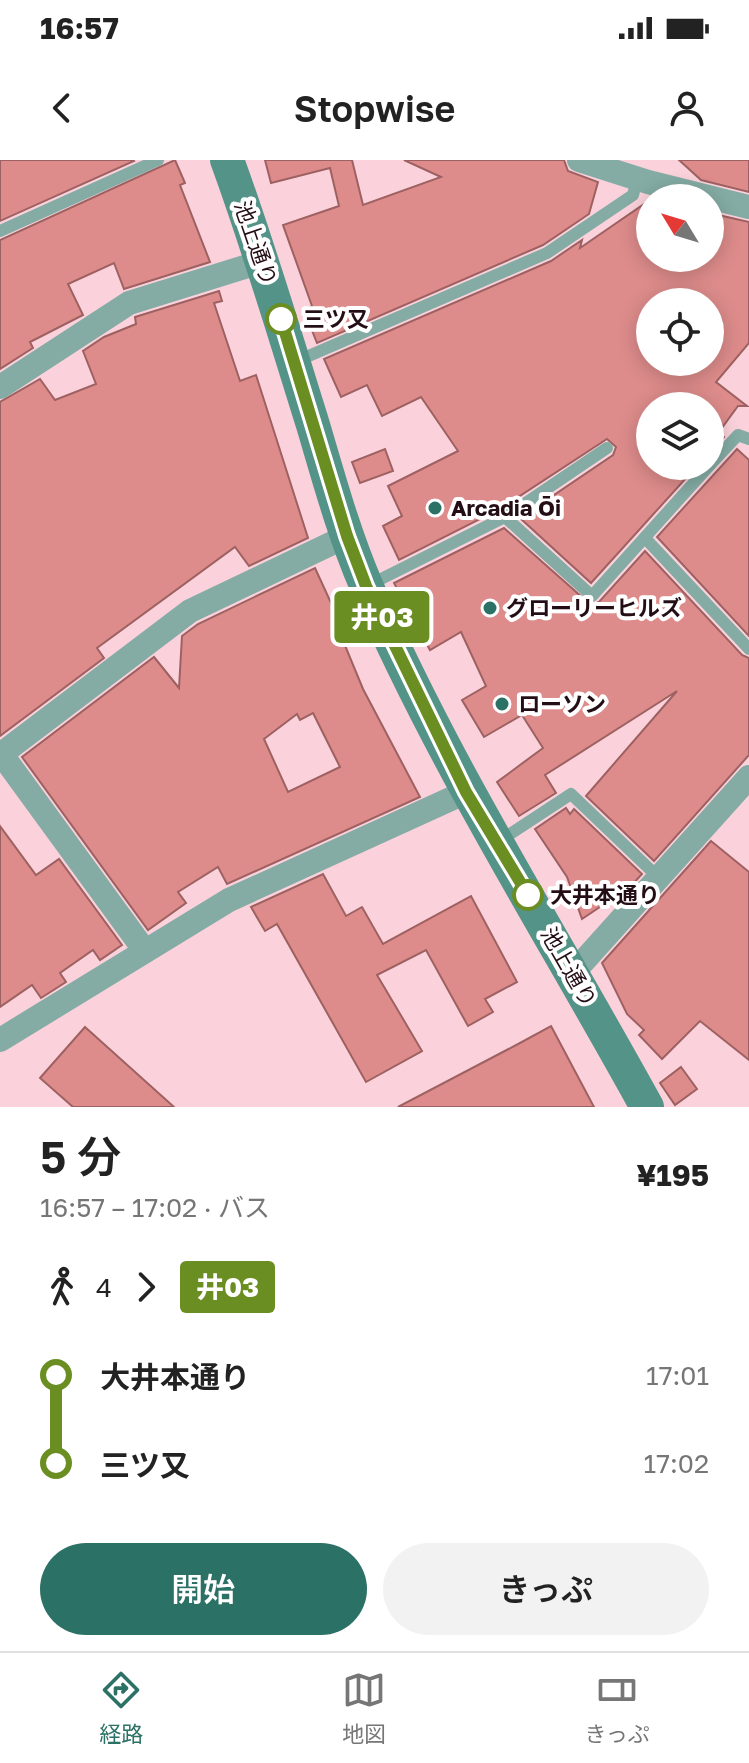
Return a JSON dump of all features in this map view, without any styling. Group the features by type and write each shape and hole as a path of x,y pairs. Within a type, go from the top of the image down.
{"main road":[{"name":"池上通り","path":"227,160 264,261 347,536 366,586 466,792 573,973 647,1107"}],"street":[{"path":"579,160 637,179 749,207"},
{"path":"0,387 129,303 264,261"},
{"path":"145,951 0,754 190,611 347,536"},
{"path":"573,973 749,777"},
{"path":"0,1040 218,906 283,872 466,792"}],"lane":[{"path":"0,231 158,160"},
{"path":"294,362 547,253 633,195 637,179"},
{"path":"724,449 738,435 749,439"},
{"path":"366,586 505,517 607,448"},
{"path":"505,517 592,596 695,480"},
{"path":"645,538 749,649"},
{"path":"497,843 571,794 659,878"}],"building":[{"path":"0,160 133,160 134,161 0,221"},
{"path":"175,160 185,183 180,185 210,262 124,289 114,263 68,284 83,315 30,342 33,348 0,369 0,240"},
{"path":"265,160 352,160 363,205 441,177 404,160 564,160 568,171 598,182 589,214 543,245 317,343 311,328 316,325 309,308 312,306 283,225 339,206 330,168 271,183"},
{"path":"679,160 749,160 749,192 701,180"},
{"path":"636,210 636,272 724,272 724,216 749,222 749,343 724,373 724,288 636,288 636,376 721,376 716,382 747,406 738,406 724,425 724,392 636,392 636,480 684,480 591,583 520,518 613,455 616,447 607,439 500,509 399,560 383,526 402,516 388,486 458,451 421,397 382,416 367,385 341,397 324,359 551,261 582,240 580,248"},
{"path":"219,291 222,301 214,303 240,381 256,375 308,538 249,566 235,547 97,648 104,658 0,736 0,402 40,379 55,400 96,384 83,351 104,337 136,324 135,317"},
{"path":"385,449 393,471 360,483 352,462"},
{"path":"737,449 749,460 749,636 657,537 709,480 724,480 724,463"},
{"path":"504,528 591,605 599,602 645,551 742,655 749,658 749,755 654,861 586,796 677,691 545,775 556,793 519,816 497,782 543,748 522,715 484,737 462,700 486,686 461,632 430,650 394,583"},
{"path":"315,568 343,629 339,631 363,689 420,797 227,884 218,867 178,892 186,903 148,930 22,757 154,657 179,688 182,636 198,624","holes":["313,713 340,767 288,792 264,739 297,714 300,720"]},
{"path":"566,808 570,814 574,809 642,874 631,886 582,919 567,877 535,829"},
{"path":"0,826 36,875 59,859 122,945 100,960 93,950 60,973 66,982 41,998 32,985 0,1007"},
{"path":"711,841 749,872 749,1060 700,1021 662,1059 639,1035 644,1030 627,1014 602,963"},
{"path":"323,874 346,916 362,907 383,944 471,896 517,982 485,999 493,1012 468,1026 426,950 377,975 422,1051 366,1082 277,924 265,931 251,907"},
{"path":"551,1026 594,1107 398,1107 520,1043"},
{"path":"85,1027 174,1107 73,1107 40,1078"},
{"path":"681,1067 697,1089 675,1105 660,1083"}],"bus line":[{"name":"井03","path":"281,319 347,536 366,586 466,792 528,895"}],"place":[{"name":"三ツ又","path":"281,319"},
{"name":"Arcadia Ōi","path":"435,508"},
{"name":"グローリーヒルズ","path":"490,608"},
{"name":"ローソン","path":"502,704"},
{"name":"大井本通り","path":"528,895"}]}
